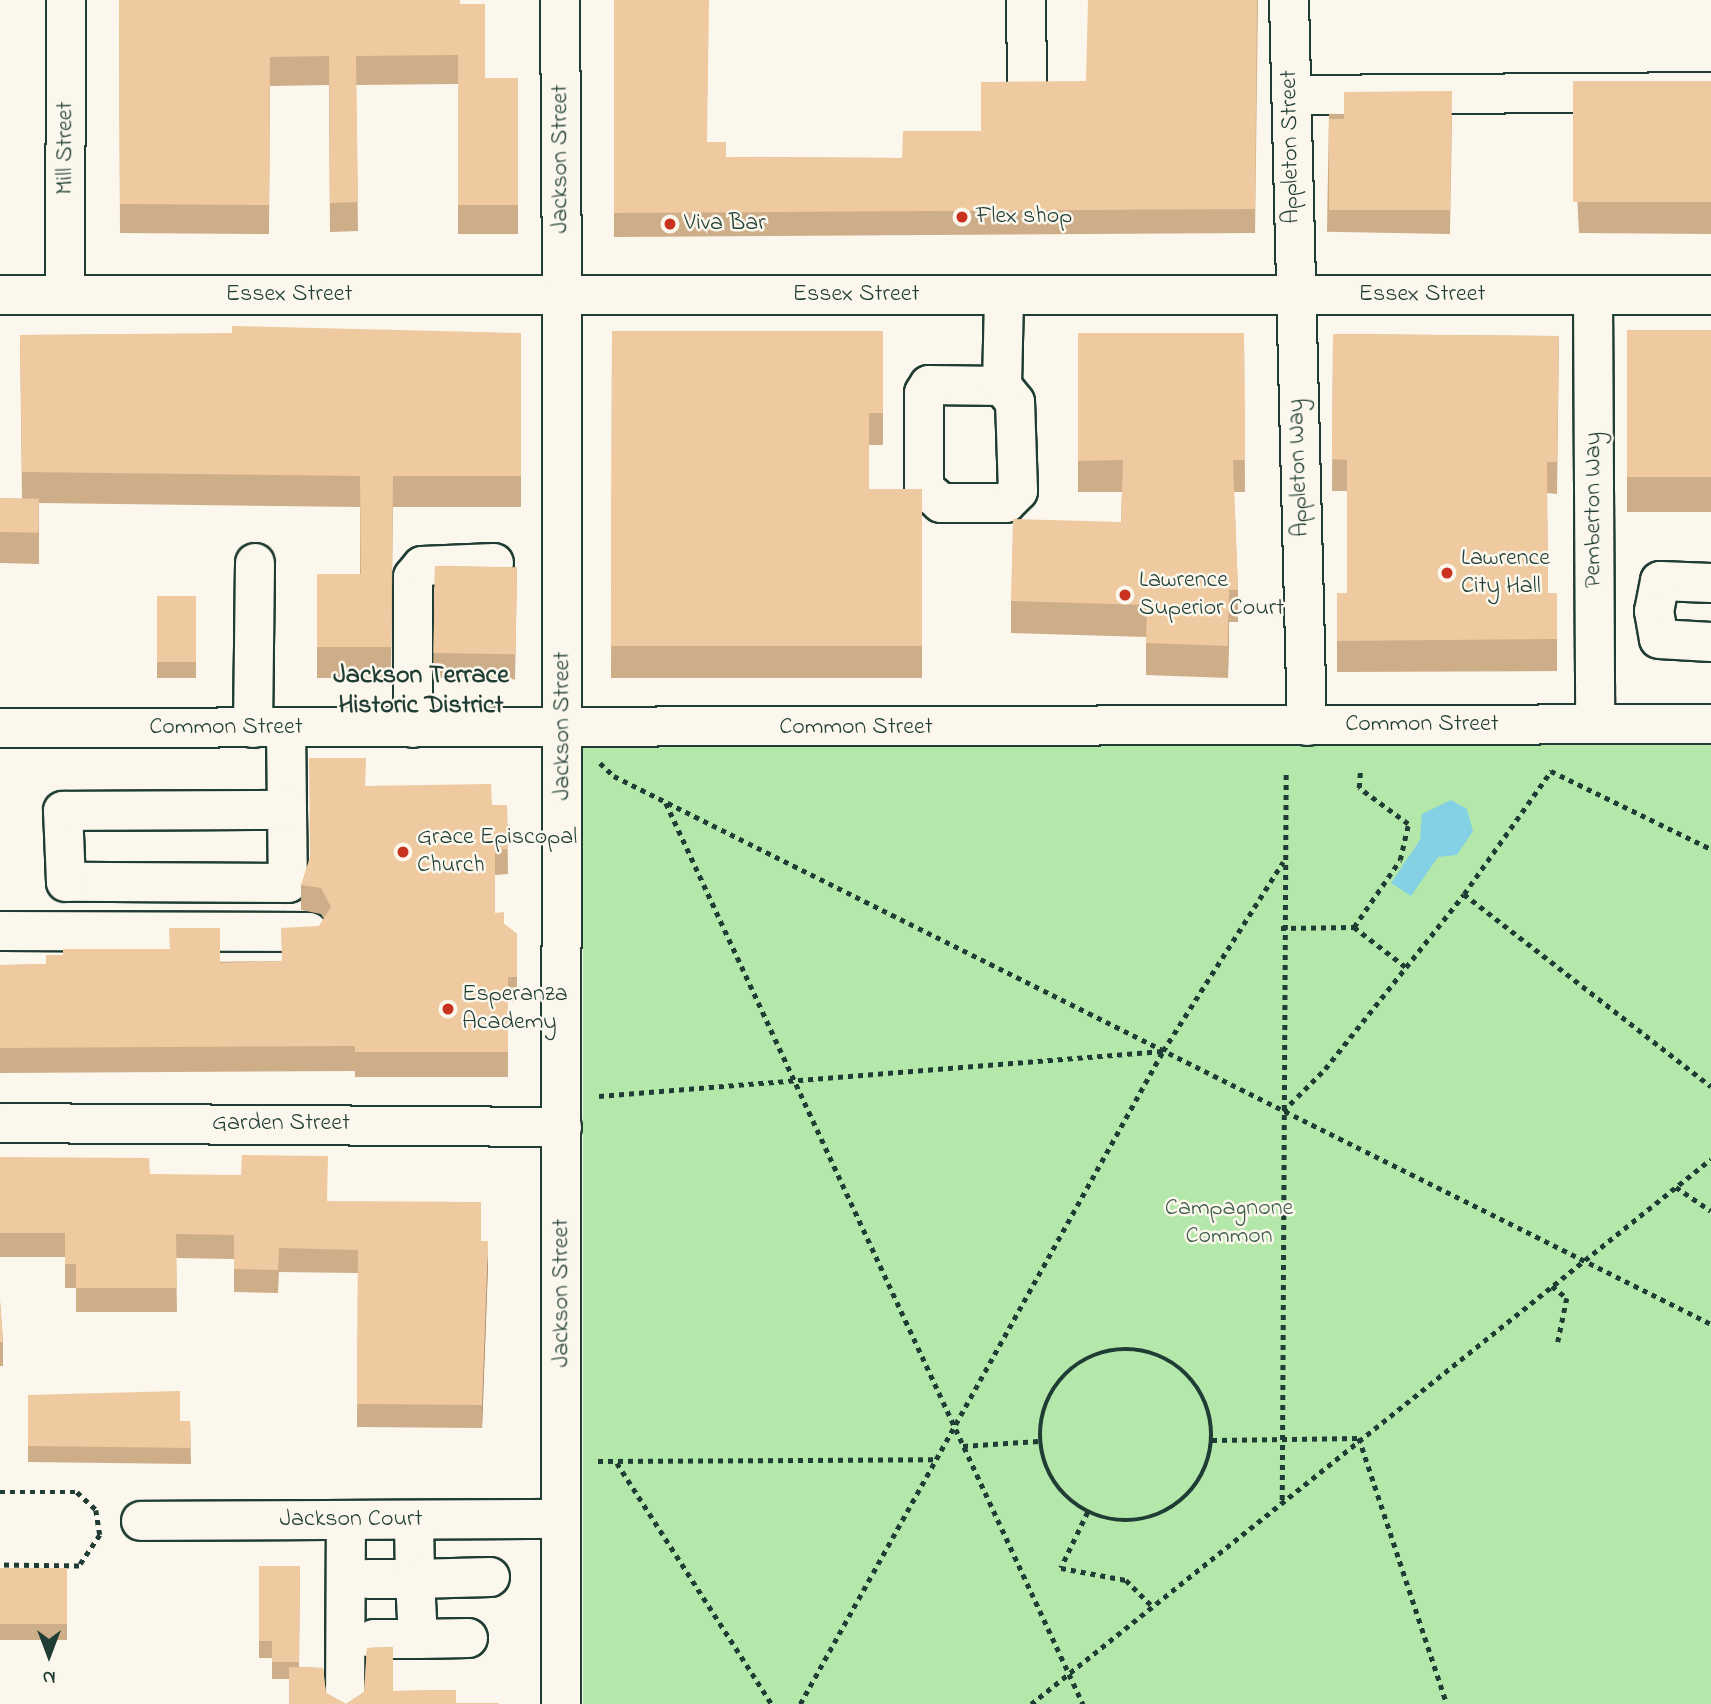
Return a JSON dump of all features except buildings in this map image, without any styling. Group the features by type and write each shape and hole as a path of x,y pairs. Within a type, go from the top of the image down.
{"main road":[{"name":"Mill Street","path":"65,295 66,0"},
{"name":"Jackson Street","path":"560,0 563,728 561,1704"},
{"path":"1026,0 1027,88"},
{"name":"Appleton Street","path":"1289,0 1294,295"},
{"path":"1291,95 1711,93"},
{"name":"Essex Street","path":"0,295 1711,295"},
{"path":"1002,386 1004,295"},
{"name":"Appleton Way","path":"1294,295 1307,726"},
{"name":"Pemberton Way","path":"1593,295 1595,724"},
{"path":"255,563 270,728 287,810 288,883 65,882 63,811 287,810"},
{"path":"413,728 413,577 422,566 494,563"},
{"path":"1711,583 1660,581 1654,611 1659,639 1711,642"},
{"name":"Common Street","path":"0,728 1711,724"},
{"path":"0,930 309,932"},
{"name":"Garden Street","path":"0,1123 562,1127"},
{"name":"Jackson Court","path":"141,1521 561,1519"},
{"path":"345,1704 346,1520"},
{"path":"414,1520 418,1639"},
{"path":"368,1578 491,1577"},
{"path":"374,1639 468,1638"}],"path":[{"path":"563,728 614,776 1711,1324"},
{"path":"1282,1501 1281,928 1286,771"},
{"path":"1283,1111 1325,1069 1464,894 1550,771 1711,849"},
{"path":"1354,927 1399,860 1408,824 1359,788 1360,772"},
{"path":"666,802 1083,1704"},
{"path":"800,1704 1163,1051 1283,862"},
{"path":"1464,894 1711,1086"},
{"path":"1281,928 1354,927 1406,967"},
{"path":"599,1096 796,1085 1163,1051"},
{"path":"1031,1704 1359,1438 1711,1159"},
{"path":"1676,1188 1711,1211"},
{"path":"1552,1286 1567,1298 1558,1342"},
{"path":"1131,1348 1160,1355 1185,1371 1203,1394 1212,1440 1203,1476 1163,1514 1136,1521 1088,1512 1060,1493 1039,1441 1042,1411 1055,1385 1075,1364 1131,1348"},
{"path":"1212,1440 1359,1438"},
{"path":"1359,1438 1447,1704"},
{"path":"963,1446 1039,1441"},
{"path":"598,1461 937,1459"},
{"path":"617,1462 772,1704"},
{"path":"0,1492 77,1492 96,1510 100,1535 79,1566 0,1566"},
{"path":"1088,1512 1061,1568 1126,1580 1152,1606"}],"green space":[{"name":"Campagnone Common","path":"583,740 1711,740 1711,1704 583,1704"}],"water":[{"path":"1451,800 1467,809 1473,831 1457,855 1438,857 1411,896 1391,883 1420,840 1422,814"}],"place":[{"name":"Flex shop","path":"962,217"},
{"name":"Viva Bar","path":"670,224"},
{"name":"Lawrence City Hall","path":"1447,573"},
{"name":"Lawrence Superior Court","path":"1125,595"},
{"name":"Grace Episcopal Church","path":"403,852"},
{"name":"Esperanza Academy","path":"448,1009"}],"district":[{"name":"Jackson Terrace Historic District","path":"421,692"}]}
